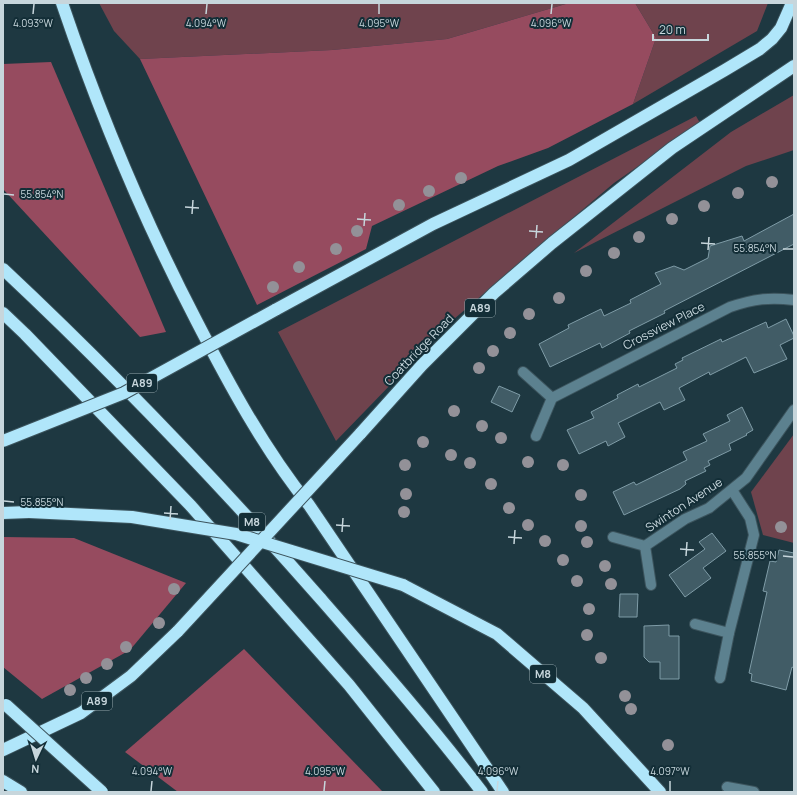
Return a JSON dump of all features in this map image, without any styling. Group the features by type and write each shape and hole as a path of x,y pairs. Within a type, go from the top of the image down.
{"highway":[{"path":"62,3 87,77 136,196 164,257 225,377 285,475 309,505 503,792"},
{"name":"A89","path":"3,441 124,393 433,224 570,160 760,49 781,28 792,3"},
{"name":"Coatbridge Road","path":"3,750 81,713 131,676 178,631 422,365 494,293 612,194 672,148 794,66"},
{"name":"M8","path":"3,269 158,421 239,507 349,630 482,792"},
{"path":"3,313 31,339 191,506 350,685 434,792"},
{"name":"M8","path":"3,513 29,512 132,517 236,534 403,585 497,634 583,708 660,792"},
{"path":"5,703 102,792"},
{"path":"3,781 21,792"}],"street":[{"name":"Crossview Place","path":"552,398 730,307 756,299 769,298 794,300"},
{"path":"523,372 552,398 536,436"},
{"name":"Swinton Avenue","path":"613,537 645,546 685,519 709,508 746,478 794,410"},
{"path":"720,678 729,633 754,535 750,518 732,490"},
{"name":"Swinton Avenue","path":"645,546 652,585"},
{"path":"695,624 729,633"},
{"path":"727,787 754,792"}],"shaded area":[{"path":"99,3 569,3 447,39 332,50 140,59 114,31"},
{"path":"569,3 635,3 656,38 633,104 548,148 498,166 372,226 366,249 257,305 140,59 332,50 447,39"},
{"path":"635,3 768,3 757,31 633,104 656,38"},
{"path":"51,62 166,332 140,337 3,189 3,64"},
{"path":"794,95 794,150 746,166 574,253 731,132"},
{"path":"696,116 700,123 614,183 454,319 336,441 278,332"},
{"path":"794,434 794,543 763,535 751,492"},
{"path":"3,537 74,538 186,583 130,650 42,699 3,667"},
{"path":"244,649 383,792 178,792 125,752"}],"building":[{"path":"794,214 794,244 664,311 665,313 629,331 630,333 602,348 600,343 550,367 539,344 569,328 568,325 601,309 604,316 631,303 630,300 661,284 655,273 674,266 684,270 708,258 710,246 742,236 744,241"},
{"path":"786,319 794,336 794,338 780,345 787,359 754,373 746,357 710,375 709,372 679,388 685,400 664,410 660,402 618,423 625,437 608,446 606,441 579,454 567,430 594,418 591,412 618,398 617,395 638,384 639,387 677,368 675,364 683,360 682,358 721,339 722,342 766,322 768,328"},
{"path":"499,386 520,395 512,412 491,402"},
{"path":"742,407 753,430 746,434 747,435 729,444 731,450 708,461 710,465 704,468 706,471 685,481 686,484 680,489 624,515 613,492 634,482 636,485 687,460 683,452 707,441 703,434 730,421 727,415"},
{"path":"712,533 726,551 703,568 711,578 685,597 669,575 705,549 699,542"},
{"path":"779,550 794,553 794,668 792,667 786,690 751,681 752,674 749,673 767,592 763,591 770,561 776,562"},
{"path":"620,594 638,594 637,617 619,617"},
{"path":"669,625 669,636 679,636 679,679 660,679 660,662 649,662 644,657 644,626"}]}
